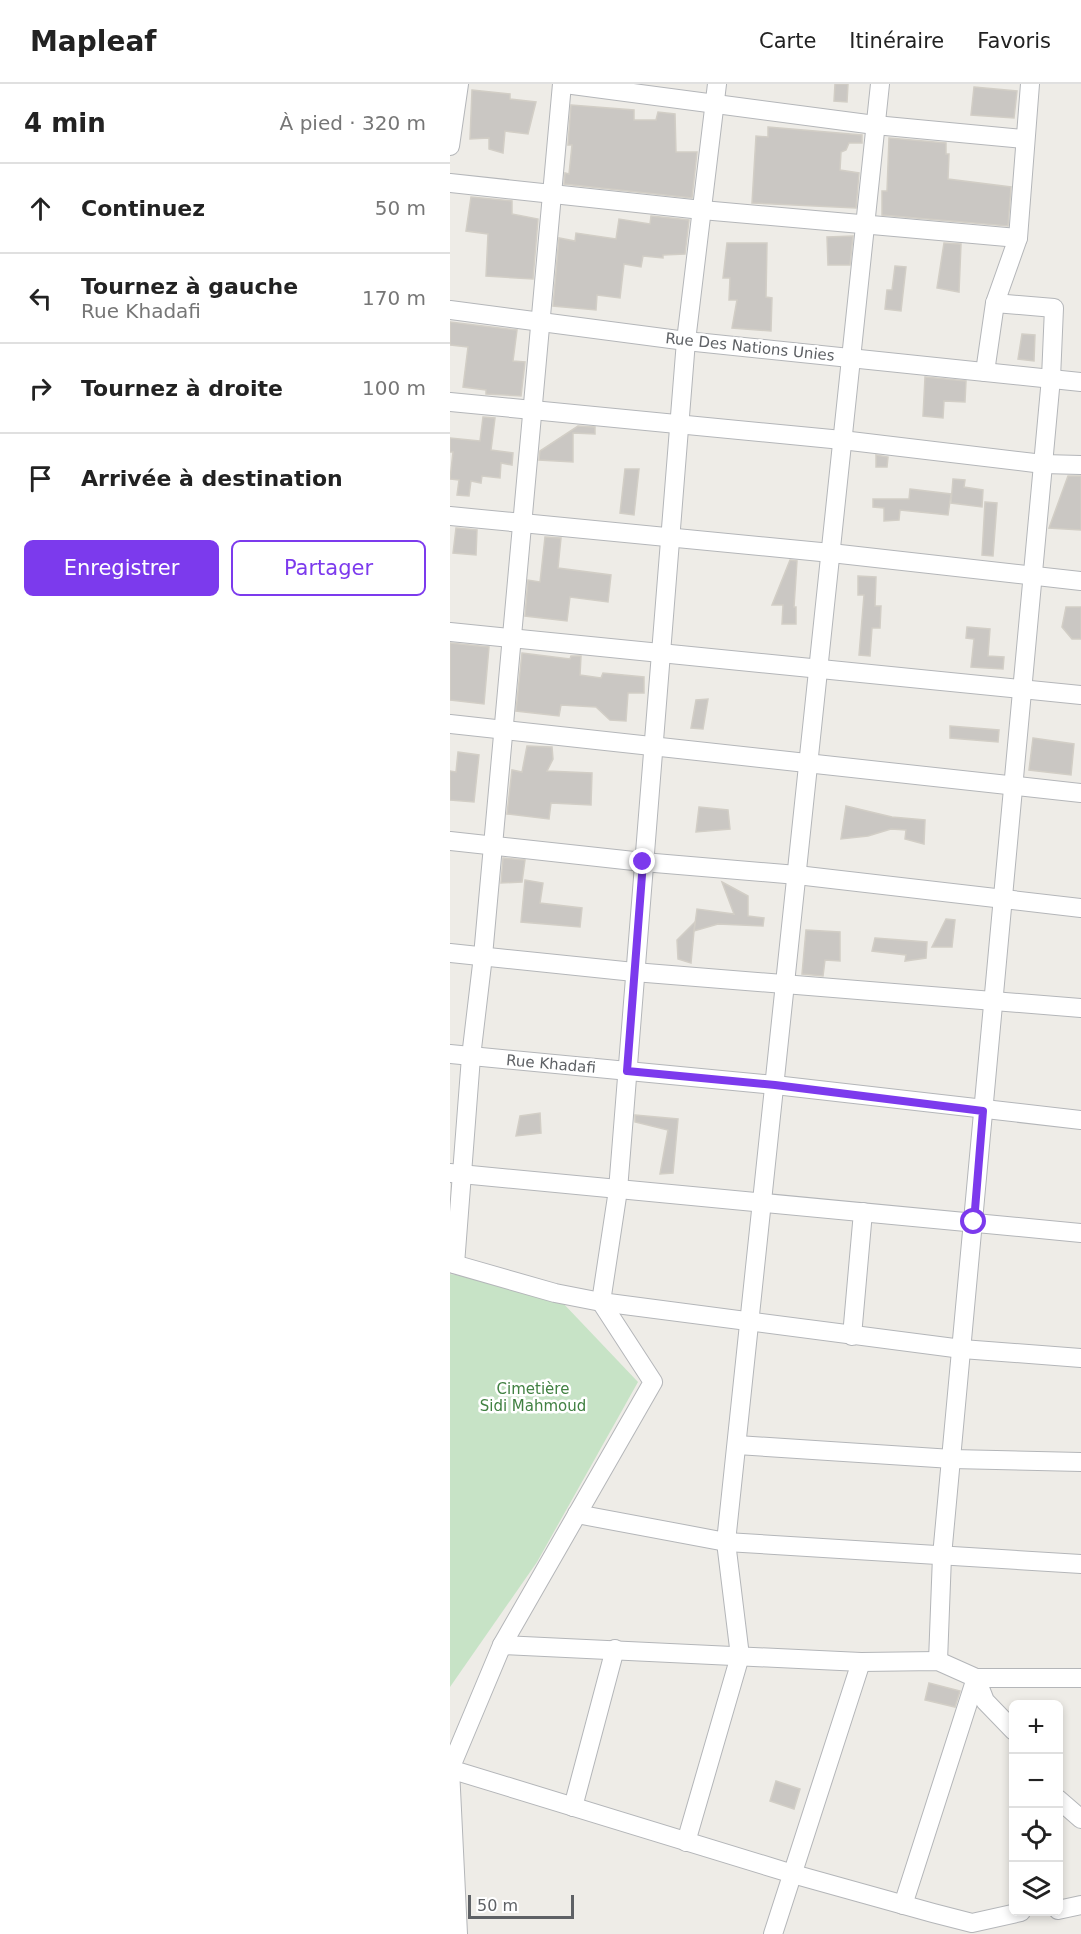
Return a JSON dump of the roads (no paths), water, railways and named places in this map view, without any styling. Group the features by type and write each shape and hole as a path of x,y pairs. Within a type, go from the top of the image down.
{"street":[{"path":"450,146 459,84"},
{"path":"1024,140 875,125 716,93 564,84 552,193 483,956 456,1174 452,1263 555,1293 601,1302 962,1349 1081,1358"},
{"path":"686,1842 740,1656 726,1542 880,84"},
{"path":"985,372 995,303 1018,238 1030,84"},
{"path":"458,1934 450,1769 502,1645 653,1382 601,1302 618,1190 687,341 716,93"},
{"path":"450,183 702,210 1018,238"},
{"path":"938,1661 942,1556 1051,378 1054,308 995,303"},
{"name":"Rue Des Nations Unies","path":"450,310 687,341 1081,382"},
{"path":"450,402 842,441 1043,464 1081,465"},
{"path":"450,516 831,553 1081,581"},
{"path":"450,632 1081,695"},
{"path":"450,724 653,744 1081,793"},
{"path":"450,841 643,862 797,875 1081,908"},
{"path":"450,953 634,972 1081,1008"},
{"name":"Rue Khadafi","path":"450,1054 775,1085 983,1111 1081,1120"},
{"path":"456,1174 1081,1233"},
{"path":"852,1336 863,1212"},
{"path":"737,1445 952,1459 1081,1462"},
{"path":"577,1514 726,1542 1081,1564"},
{"path":"502,1645 861,1662 938,1661 976,1677 1081,1678"},
{"path":"573,1807 615,1649"},
{"path":"773,1934 861,1662"},
{"path":"976,1677 985,1701 1009,1726"},
{"path":"903,1905 976,1677"},
{"path":"450,1769 792,1874 903,1905 970,1928 1009,1915"}],"park label":[{"name":"Cimetière Sidi Mahmoud","path":"533,1398"}]}
